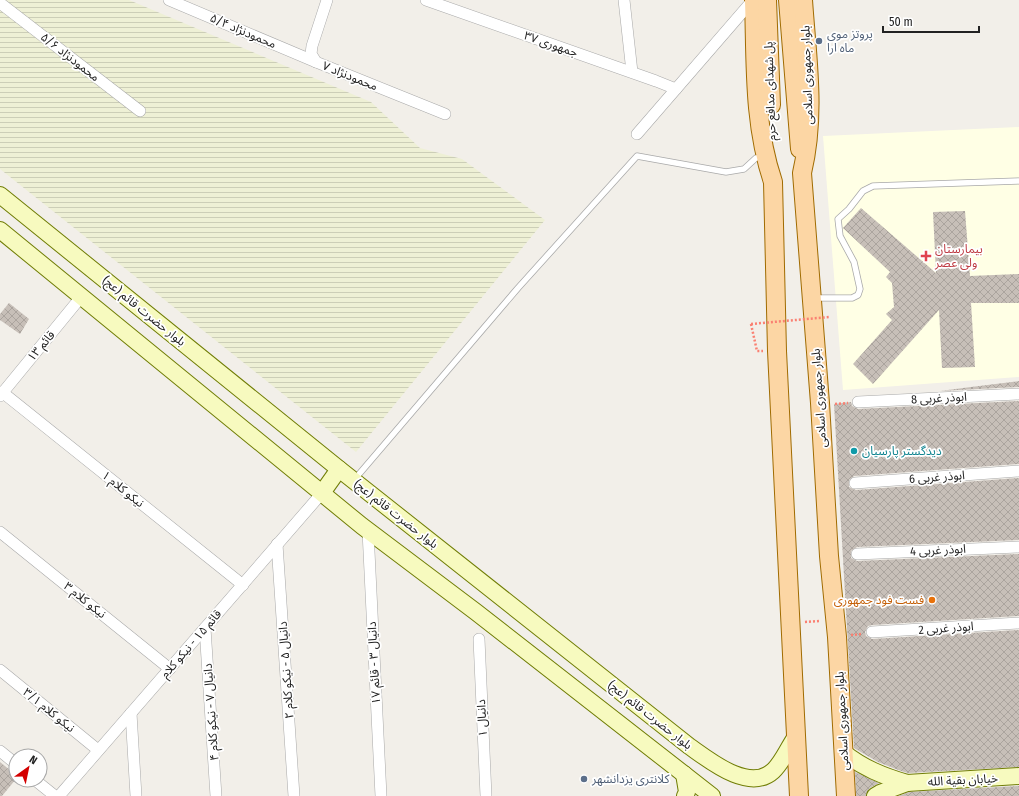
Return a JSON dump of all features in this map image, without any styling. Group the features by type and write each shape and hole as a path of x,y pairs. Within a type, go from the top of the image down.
{"main road":[{"path":"753,0 759,122 765,157 773,182 778,351 795,738 799,796"},
{"name":"پل شهدای مدافع حرم","path":"767,0 773,182"},
{"name":"پل شهدای مدافع حرم","path":"788,0 802,173"},
{"name":"بلوار جمهوری اسلامی","path":"804,0 811,122 808,148 802,173 820,403 829,556 837,628 846,796"},
{"name":"بلوار حضرت قائم (عج)","path":"0,195 340,469 689,746 722,769 742,776 760,779 773,771 795,738"},
{"path":"0,230 368,531 476,612 712,796"},
{"path":"322,493 340,469"},
{"name":"خیابان بقیة الله","path":"844,752 860,765 878,774 907,783"},
{"path":"684,774 687,792 685,796"},
{"name":"خیابان بقیة الله","path":"876,796 880,793 907,783 1019,776"}],"street":[{"name":"محمودنژاد ۵/۴","path":"169,0 316,62"},
{"name":"محمودنژاد ۷","path":"327,0 312,46 311,54 316,62 445,114"},
{"name":"جمهوری ۳۷","path":"426,0 632,72 676,89"},
{"path":"624,0 632,72"},
{"path":"637,134 753,0"},
{"name":"محمودنژاد ۵/۶","path":"0,3 140,111"},
{"name":"قائم ۱۳","path":"1,394 81,297"},
{"name":"نیکو کلام ۱","path":"1,394 243,585"},
{"name":"ابوذر غربی 8","path":"858,402 1019,394"},
{"name":"ابوذر غربی 6","path":"855,483 1019,471"},
{"name":"قائم ۱۵ - نیکو کلام","path":"59,796 322,493"},
{"name":"دانیال ۳ - قائم ۱۷","path":"368,531 381,796"},
{"name":"نیکو کلام ۳","path":"0,532 170,669"},
{"name":"دانیال ۵ - نیکو کلام ۲","path":"277,544 294,796"},
{"name":"ابوذر غربی 4","path":"857,554 1019,546"},
{"name":"ابوذر غربی 2","path":"872,632 1019,623"},
{"name":"دانیال ۷ - نیکو کلام ۴","path":"205,628 216,796"},
{"name":"دانیال ۱","path":"479,639 486,796"},
{"name":"نیکو کلام ۳/۱","path":"0,670 98,750"},
{"path":"131,713 136,796"},
{"path":"0,751 8,758"},
{"path":"45,788 55,796"}],"lane":[{"path":"354,480 518,288 637,156 726,172 744,169 756,158 765,157"},
{"path":"812,298 852,298 858,295 860,289 854,262 840,236 838,219 863,191 873,186 1019,181"}],"path":[{"path":"757,351 751,324 829,318"},
{"path":"820,403 858,402"},
{"path":"791,623 872,632"}],"shaded area":[{"path":"0,0 129,0 371,102 420,148 462,159 545,220 356,452 0,169"},
{"name":"بیمارستان ولی عصر","path":"1019,127 1019,377 843,390 823,136"}],"building":[{"name":"بیمارستان ولی عصر","path":"861,208 936,273 933,212 965,211 970,276 1019,274 1019,303 971,303 975,367 942,368 939,310 873,384 853,364 892,320 886,314 894,307 892,283 886,277 890,272 843,228"},
{"path":"9,303 29,319 20,334 0,320 0,314"},
{"path":"1019,381 1019,387 940,391 971,387"},
{"name":"فست فود جمهوری","path":"1019,401 1019,464 854,476 849,480 849,487 856,490 1019,478 1019,540 857,547 851,551 851,558 857,561 1019,554 1019,616 872,625 868,626 865,632 866,636 872,639 1019,630 1019,767 908,773 901,771 878,762 854,748 834,404 851,402 852,406 858,409"},
{"path":"0,762 8,768 9,788 2,796 0,796"},
{"path":"855,772 879,783 870,788 866,796 856,796"},
{"path":"1019,786 1019,796 899,796 909,792"}],"place":[{"name":"پروتز موی ماه ارا","path":"819,41"},
{"name":"بیمارستان ولی عصر","path":"926,256"},
{"name":"دیدگستر پارسیان","path":"854,451"},
{"name":"فست فود جمهوری","path":"932,600"},
{"name":"کلانتری یزدانشهر","path":"584,779"}]}
